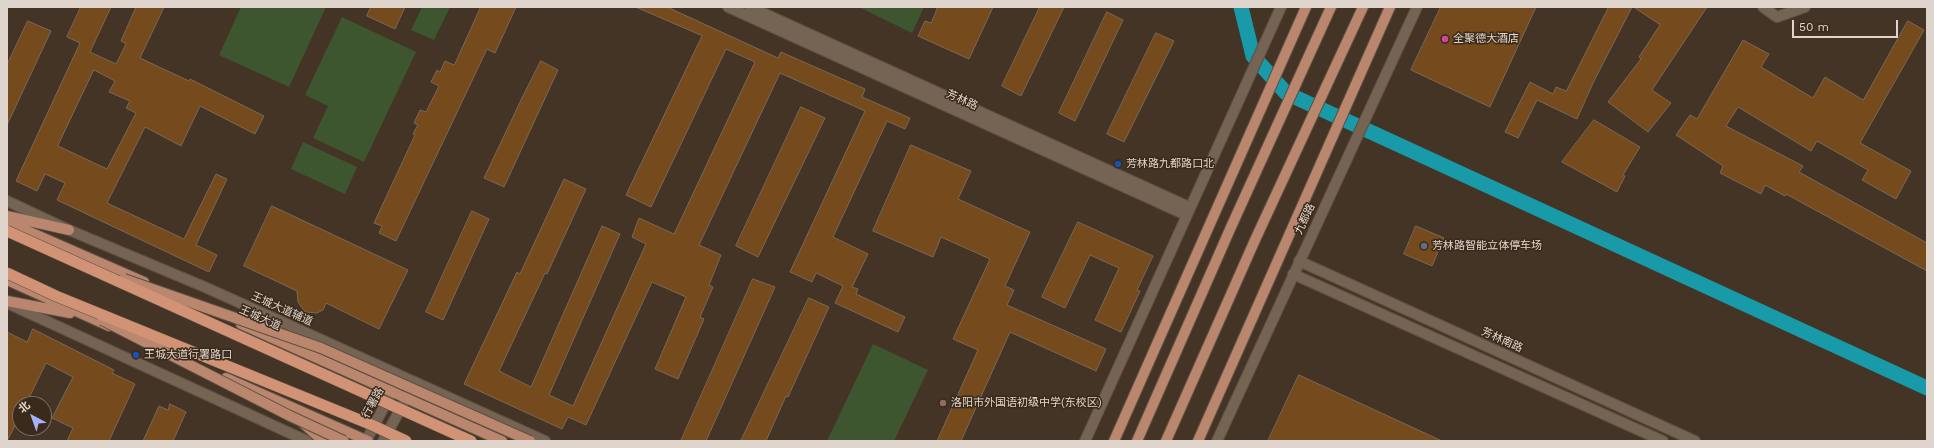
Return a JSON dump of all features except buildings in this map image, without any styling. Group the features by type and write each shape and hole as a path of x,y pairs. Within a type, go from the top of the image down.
{"highway":[{"path":"7,226 73,261"},
{"path":"7,232 471,441"},
{"path":"7,273 56,296"},
{"path":"7,277 372,425 406,441"}],"main road":[{"path":"1114,441 1306,7"},
{"path":"1137,441 1331,7"},
{"path":"1166,441 1255,240 1363,7"},
{"path":"1198,441 1390,7"},
{"path":"7,216 68,230"},
{"name":"王城大道","path":"7,222 393,391 502,441"},
{"path":"73,261 320,348 530,441"},
{"path":"7,280 367,441"},
{"path":"56,296 290,416 344,441"},
{"path":"7,302 85,315"},
{"path":"278,402 323,441"}],"street":[{"name":"芳林路","path":"728,7 1187,211"},
{"name":"芳林路","path":"750,7 1187,211"},
{"path":"1085,441 1187,211 1281,7"},
{"name":"九都路","path":"1217,441 1292,274 1376,96 1416,7"},
{"path":"1762,7 1777,17 1805,7"},
{"name":"王城大道辅道","path":"7,201 68,230 207,288 545,441"},
{"name":"芳林南路","path":"1298,262 1695,441"},
{"path":"1292,274 1663,441"},
{"path":"7,302 307,441"},
{"name":"行署路","path":"367,441 400,375"},
{"path":"383,441 415,382"}],"green space":[{"path":"241,7 326,7 289,87 219,55"},
{"path":"422,7 450,7 434,40 411,30"},
{"path":"859,7 924,7 912,33"},
{"path":"342,17 416,52 364,162 313,138 328,106 305,95"},
{"path":"303,142 357,167 345,194 291,169"},
{"path":"873,344 928,370 894,441 827,441"}],"waterway":[{"path":"1241,7 1253,56 1286,93 1927,388"}],"place":[{"name":"全聚德大酒店","path":"1445,39"},
{"name":"芳林路九都路口北","path":"1118,164"},
{"name":"芳林路智能立体停车场","path":"1424,246"},
{"name":"王城大道行署路口","path":"136,355"},
{"name":"洛阳市外国语初级中学(东校区)","path":"943,403"}]}
